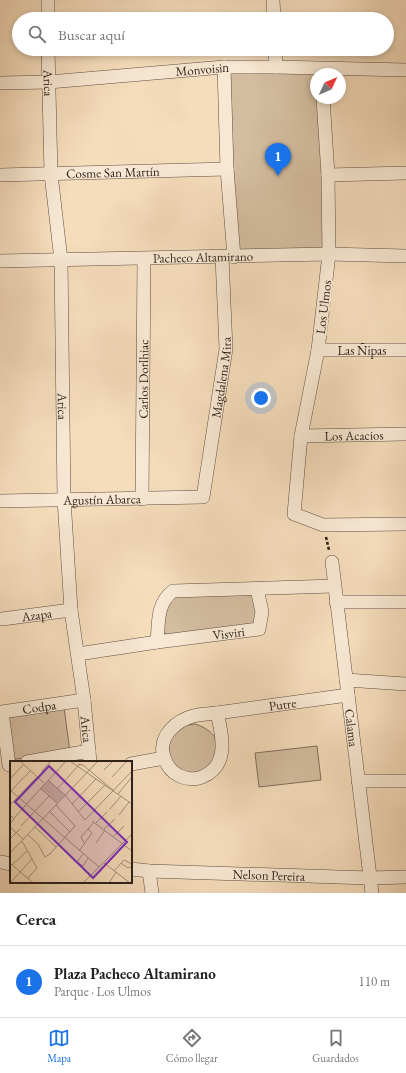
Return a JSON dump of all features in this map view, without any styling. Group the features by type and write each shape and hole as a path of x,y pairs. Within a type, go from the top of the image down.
{"street":[{"path":"48,0 48,12"},
{"path":"274,0 274,12"},
{"name":"Arica","path":"48,56 51,174 61,260 64,499 71,610 84,700 89,757"},
{"path":"275,56 276,67"},
{"name":"Monvoisin","path":"0,83 49,82 224,67 276,67 310,70"},
{"name":"Magdalena Mira","path":"203,497 226,349 228,257 224,67"},
{"name":"Monvoisin","path":"346,71 406,70"},
{"name":"Los Ulmos","path":"323,104 328,175 329,254 318,350 301,436 294,514 323,525"},
{"name":"Cosme San Martín","path":"0,174 226,169"},
{"path":"328,175 406,173"},
{"name":"Pacheco Altamirano","path":"0,261 329,254 406,256"},
{"name":"Carlos Dorlhiac","path":"142,499 144,259"},
{"name":"Las Ñipas","path":"318,350 406,350"},
{"name":"Los Acacios","path":"301,436 406,434"},
{"name":"Agustín Abarca","path":"0,500 203,497"},
{"path":"323,525 406,524"},
{"name":"Calama","path":"332,562 372,893"},
{"path":"157,642 158,615 161,604 173,591 334,586"},
{"name":"Visviri","path":"78,654 259,629 262,612 257,589"},
{"path":"336,602 406,602"},
{"name":"Azapa","path":"2,619 71,610"},
{"path":"346,680 406,684"},
{"name":"Putre","path":"217,714 348,695"},
{"name":"Codpa","path":"10,765 2,712 84,700"},
{"path":"217,714 221,727 222,757 217,767 209,774 199,778 188,779 178,775 170,768 164,758 164,742 172,727 193,716 217,714"},
{"path":"39,761 89,757"},
{"path":"132,764 164,758"},
{"path":"358,781 406,781"},
{"path":"0,863 10,864"},
{"name":"Nelson Pereira","path":"132,870 370,878 406,877"},
{"path":"149,871 152,893"}],"path":[{"path":"323,525 332,562"}],"shaded area":[{"path":"224,67 310,74 310,104 322,104 329,254 234,257"},
{"path":"173,591 252,595 262,612 256,625 169,636 163,632 158,615"},
{"path":"64,707 70,752 10,760 4,715"},
{"path":"195,724 203,727 214,735 217,743 213,764 198,774 180,770 175,767 169,752 170,741 175,732 181,728"},
{"path":"317,746 321,780 259,787 255,753"}],"place":[{"name":"Plaza Pacheco Altamirano","path":"278,176"}]}
